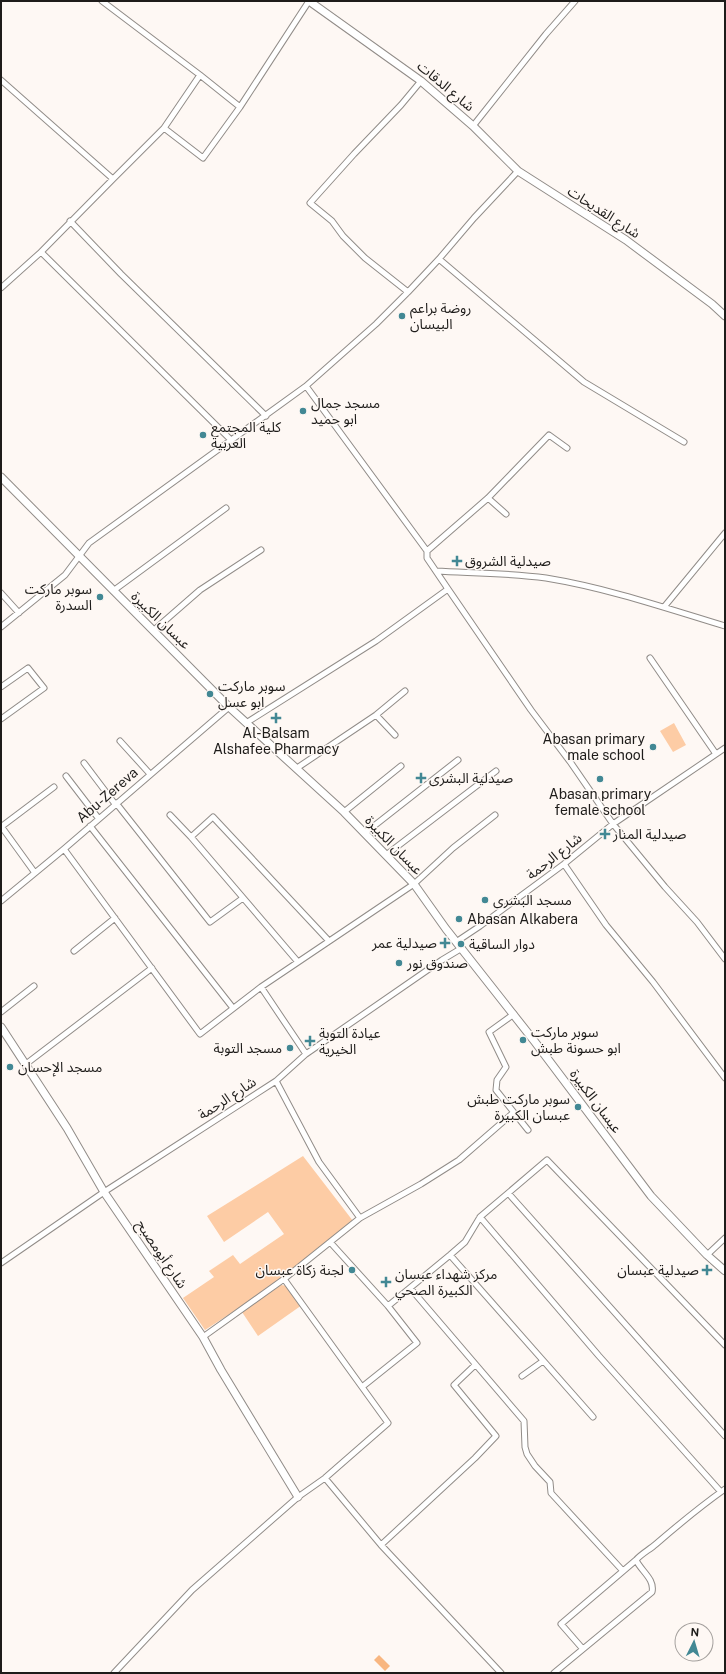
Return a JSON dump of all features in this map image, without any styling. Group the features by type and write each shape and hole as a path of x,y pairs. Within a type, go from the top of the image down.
{"main road":[{"name":"شارع الدقات","path":"309,1 421,81 473,126"},
{"name":"شارع القديحات","path":"473,126 518,171 626,240 712,304 725,316"},
{"name":"عبسان الكبيرة","path":"1,477 229,707 344,812 414,884 456,942 514,1014 651,1196 707,1255 725,1271"},
{"name":"شارع أبومصبح","path":"1,1027 67,1128 104,1192 203,1337 221,1370 298,1497"}],"street":[{"path":"102,1 240,107"},
{"path":"164,128 203,158 240,107 309,1"},
{"name":"شارع الدقات","path":"473,126 546,34 575,1"},
{"path":"1,288 41,252 70,221 164,128 200,76"},
{"path":"1,80 112,180"},
{"path":"408,292 365,258 343,236 332,221 310,203 401,105 421,81"},
{"path":"1,627 65,575 89,543 306,386 376,324 408,292 518,171"},
{"path":"70,221 121,274 266,416"},
{"path":"41,252 231,440"},
{"path":"439,259 584,382 684,442"},
{"path":"306,386 427,551 427,558 448,589 531,710 571,763 613,824 665,887 697,922 725,959"},
{"path":"427,551 488,498 549,435 567,448"},
{"path":"488,498 506,514"},
{"path":"113,591 226,508"},
{"path":"664,607 725,533"},
{"path":"153,631 200,590 261,550"},
{"path":"436,571 511,574 544,578 585,586 664,607 725,626"},
{"path":"246,723 376,641 448,589"},
{"path":"1,593 20,613"},
{"path":"650,658 716,754"},
{"path":"1,687 28,668 44,688 1,719"},
{"path":"297,768 376,715 405,691"},
{"name":"Abu-Zereva","path":"1,901 64,849 229,707"},
{"path":"376,715 395,735"},
{"path":"120,741 150,774"},
{"name":"شارع الرحمة","path":"456,942 564,864 613,824 725,748"},
{"path":"366,834 458,760"},
{"path":"84,763 210,922 243,898"},
{"path":"344,812 400,766"},
{"path":"386,855 496,771"},
{"path":"66,776 99,819"},
{"path":"35,873 1,826 54,787"},
{"path":"170,815 191,837 298,962"},
{"path":"64,849 200,1034 261,987 414,884 453,848 495,815"},
{"path":"191,837 213,817 329,941"},
{"path":"90,826 233,1008"},
{"path":"564,864 606,925 653,982 725,1078"},
{"path":"74,951 115,918"},
{"name":"شارع الرحمة","path":"1,1263 104,1192 276,1081 306,1054 462,948"},
{"path":"26,1064 152,968"},
{"path":"1,1012 34,986"},
{"path":"261,987 306,1054"},
{"path":"514,1014 488,1032 506,1067 497,1080 496,1090 528,1130"},
{"path":"276,1081 319,1162 360,1218"},
{"path":"203,1337 284,1279 360,1218 421,1184 459,1160 513,1113"},
{"path":"388,1306 450,1255 464,1242 480,1217 509,1194 547,1160 725,1345"},
{"path":"509,1194 725,1436"},
{"path":"480,1217 599,1356 723,1491 671,1530 561,1624 582,1648"},
{"path":"707,1255 725,1238"},
{"path":"330,1242 388,1306 417,1343 362,1387"},
{"path":"450,1255 593,1417"},
{"path":"114,1673 192,1590 298,1497 325,1478 388,1423 284,1279"},
{"path":"410,1289 524,1421 525,1447 527,1454 535,1466 550,1482 551,1493 623,1571"},
{"path":"522,1376 543,1361"},
{"path":"381,1545 475,1458 496,1436 454,1385 475,1366"},
{"path":"325,1478 381,1545 501,1673"},
{"path":"554,1673 582,1648 652,1592 653,1586 651,1582 636,1560"}],"shaded area":[{"path":"674,723 686,745 673,752 660,731"},
{"path":"303,1156 353,1221 279,1282 205,1330 183,1298 214,1277 209,1271 233,1255 240,1264 284,1234 268,1212 224,1242 207,1216"},
{"path":"281,1285 288,1286 302,1305 258,1336 242,1312"},
{"path":"379,1655 390,1666 385,1671 374,1660"}],"place":[{"name":"روضة براعم البيسان","path":"402,316"},
{"name":"مسجد جمال ابو حميد","path":"303,411"},
{"name":"كلية المجتمع العربية","path":"203,435"},
{"name":"صيدلية الشروق","path":"457,561"},
{"name":"سوبر ماركت السدرة","path":"100,597"},
{"name":"سوبر ماركت ابو عسل","path":"210,694"},
{"name":"Al-Balsam Alshafee Pharmacy","path":"276,718"},
{"name":"Abasan primary male school","path":"653,747"},
{"name":"صيدلية البشرى","path":"421,778"},
{"name":"Abasan primary female school","path":"600,779"},
{"name":"صيدلية المنار","path":"605,834"},
{"name":"مسجد البشرى","path":"485,900"},
{"name":"Abasan Alkabera","path":"459,919"},
{"name":"صيدلية عمر","path":"445,943"},
{"name":"دوار الساقية","path":"461,944"},
{"name":"صندوق نور","path":"399,963"},
{"name":"سوبر ماركت ابو حسونة طبش","path":"523,1040"},
{"name":"عيادة التوبة الخيرية","path":"310,1041"},
{"name":"مسجد التوبة","path":"290,1048"},
{"name":"مسجد الإحسان","path":"10,1067"},
{"name":"سوبر ماركت طبش عبسان الكبيرة","path":"578,1107"},
{"name":"لجنة زكاة عبسان","path":"352,1270"},
{"name":"صيدلية عبسان","path":"707,1270"},
{"name":"مركز شهداء عبسان الكبيرة الصحي","path":"386,1282"}]}
